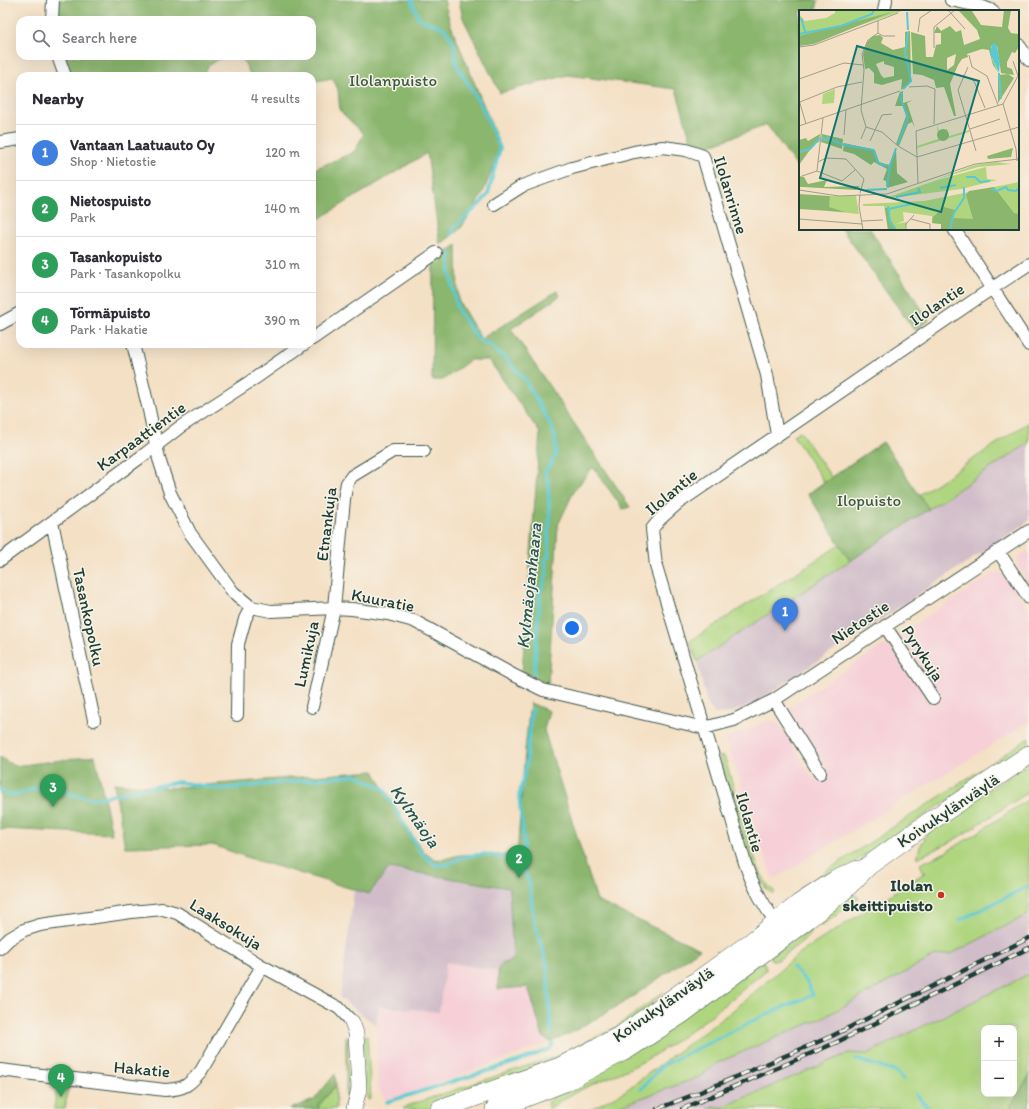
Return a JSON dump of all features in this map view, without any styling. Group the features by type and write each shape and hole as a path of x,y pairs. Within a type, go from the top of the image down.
{"main road":[{"name":"Koivukylänväylä","path":"440,1109 560,1067 622,1036 753,941 781,929 843,891 868,866 932,820 1029,755"},
{"name":"Koivukylänväylä","path":"495,1109 566,1082 629,1048 683,1013 781,929"}],"street":[{"path":"52,16 53,0"},
{"path":"884,10 886,0"},
{"path":"951,0 990,10"},
{"path":"1019,45 1029,60"},
{"path":"59,60 64,72"},
{"path":"0,142 16,140"},
{"name":"Ilolanrinne","path":"494,204 522,186 572,168 634,152 663,147 686,150 703,156 766,375 777,434"},
{"path":"955,230 1029,344"},
{"path":"316,336 436,253"},
{"name":"Ilolantie","path":"781,929 760,900 752,885 656,566 652,529 660,519 678,503 777,434 1029,264"},
{"path":"0,324 16,315"},
{"path":"134,348 159,459 170,493 190,533 233,592 250,607 238,644 237,714"},
{"name":"Karpaattientie","path":"0,560 156,444 298,348"},
{"name":"Etnankuja","path":"334,608 344,499 347,483 352,476 392,451 424,451"},
{"name":"Tasankopolku","path":"52,522 94,720"},
{"name":"Nietostie","path":"704,728 734,720 774,700 1029,531"},
{"path":"998,552 1029,598"},
{"name":"Kuuratie","path":"250,607 271,611 334,608 388,614 414,621 513,676 543,690 704,728"},
{"name":"Lumikuja","path":"312,707 334,608"},
{"name":"Pyrykuja","path":"885,626 933,698"},
{"path":"774,700 820,773"},
{"name":"Laaksokuja","path":"0,948 9,939 24,930 40,925 163,909 177,913 262,966 339,1008 352,1022"},
{"name":"Hakatie","path":"0,1070 165,1090 180,1089 193,1080 201,1071 262,966"},
{"path":"352,1022 356,1033 359,1089 365,1109"},
{"path":"354,1109 359,1089"}],"shaded area":[{"path":"1029,443 1029,521 756,702 731,713 714,714 707,703 697,661"},
{"path":"1029,550 1029,585 1019,570 1017,562 1019,556"},
{"path":"1000,572 1007,577 1029,610 1029,722 773,880 726,739 768,720 778,722 814,779 826,771 788,714 788,710 792,705 882,646 888,646 892,648 931,705 941,697 904,640 904,634 908,629 994,573"},
{"path":"389,868 509,888 513,959 500,965 498,971 446,962 439,1012 379,1006 376,1025 340,998 354,890 369,894"},
{"path":"1029,914 1029,974 757,1109 611,1109 699,1077 717,1063 828,1015 935,956 951,954"},
{"path":"446,962 498,971 498,989 528,987 543,1037 551,1042 387,1102 378,1087 376,1025 379,1006 439,1012"}],"green space":[{"name":"Ilolanpuisto","path":"59,0 444,0 450,23 501,148 482,195 461,228 440,245 427,153 316,221 316,168 354,152 364,134 340,111 338,89 332,78 316,81 316,72 249,72 243,60 316,60 316,16 59,16"},
{"path":"459,0 818,0 816,10 799,10 799,170 767,125 708,146 691,141 676,89 568,75 500,93 463,18"},
{"path":"67,60 218,60 209,64 205,72 71,72"},
{"path":"843,230 871,230 929,320 914,330"},
{"path":"457,245 458,300 481,339 557,291 560,296 511,329 630,507 623,509 593,467 574,491 558,525 548,684 522,672 540,433 489,360 470,360 443,380 432,380 433,261"},
{"name":"Ilopuisto","path":"1029,422 1029,443 697,661 690,641 841,544 808,494 824,482 793,435 800,431 831,477 883,442 919,495"},
{"path":"883,442 929,509 850,561 808,494"},
{"path":"530,703 549,711 544,730 597,901 700,949 628,1000 571,1033 551,1042 543,1037 528,987 498,989 498,971 500,965 513,959 509,888 389,868 369,894 249,858 213,845 125,847 114,783 169,788 374,771 411,834 428,855 434,859 475,854 517,856"},
{"path":"1029,738 1029,746 805,895 798,894 802,887"},
{"path":"95,756 112,834 0,829 0,757 14,766"},
{"path":"724,756 757,865 766,883 775,892 773,894 766,888 756,874 719,757"},
{"path":"1029,763 1029,792 951,842 917,858 920,847 928,832"},
{"path":"1029,799 1029,914 951,954 935,956 828,1015 717,1063 699,1077 611,1109 591,1109 625,1091 736,1008 800,953 926,872 923,871 920,864 963,842"},
{"path":"855,894 859,898 823,925 820,926 817,923 822,914"},
{"path":"810,929 809,936 778,960 772,960 770,956"},
{"path":"763,960 766,970 692,1030 644,1061 571,1095 549,1109 547,1103 566,1086"},
{"path":"1029,974 1029,1109 708,1109 723,1107 849,1053 867,1054"},
{"path":"664,992 645,1011 615,1033 477,1094 430,1109 403,1109 406,1106 560,1055 615,1028"},
{"path":"346,1035 348,1039 348,1109 346,1109"},
{"path":"367,1035 371,1099 368,1100 365,1092 363,1037"},
{"path":"335,1074 336,1085 319,1105 318,1109 290,1109 314,1100"},
{"path":"1029,1076 1029,1109 1009,1109"},
{"path":"57,1085 68,1086 65,1109 54,1109"},
{"path":"336,1085 336,1109 318,1109 319,1105"}],"waterway":[{"name":"Kylmäojanhaara","path":"411,0 419,18 445,29 453,42 457,66 482,107 500,148 488,194 484,200 459,223 451,234"},
{"name":"Kylmäojanhaara","path":"450,253 450,274 457,308 479,340 492,346 497,352 505,357 525,380 550,424 555,437 556,452 554,459 545,472 548,481 550,520 548,531 549,555 545,560 547,574 540,593 534,673"},
{"name":"Kylmäojanhaara","path":"520,861 524,845 519,796 526,767 531,714 533,709"},
{"name":"Kylmäoja","path":"0,790 6,794 15,795 34,789 61,788 70,794 93,799 178,782 222,789 356,775 384,789 421,853 436,865 449,864 462,857 485,854 520,861 529,882 534,920 547,964 551,1033"},
{"path":"960,920 1029,886"},
{"path":"641,1089 662,1066 767,1014 813,995 808,984 793,967"},
{"path":"387,1102 519,1061 550,1049 553,1044"},
{"path":"855,1059 897,1072 903,1079"},
{"path":"916,1094 929,1109"}],"railway":[{"path":"657,1109 832,1036 1029,938"},
{"path":"682,1109 835,1043 1029,948"}],"place":[{"name":"Vantaan Laatuauto Oy","path":"785,631"},
{"name":"Tasankopuisto","path":"53,807"},
{"name":"Nietospuisto","path":"519,878"},
{"name":"Ilolan skeittipuisto","path":"941,895"},
{"name":"Törmäpuisto","path":"61,1097"}]}
